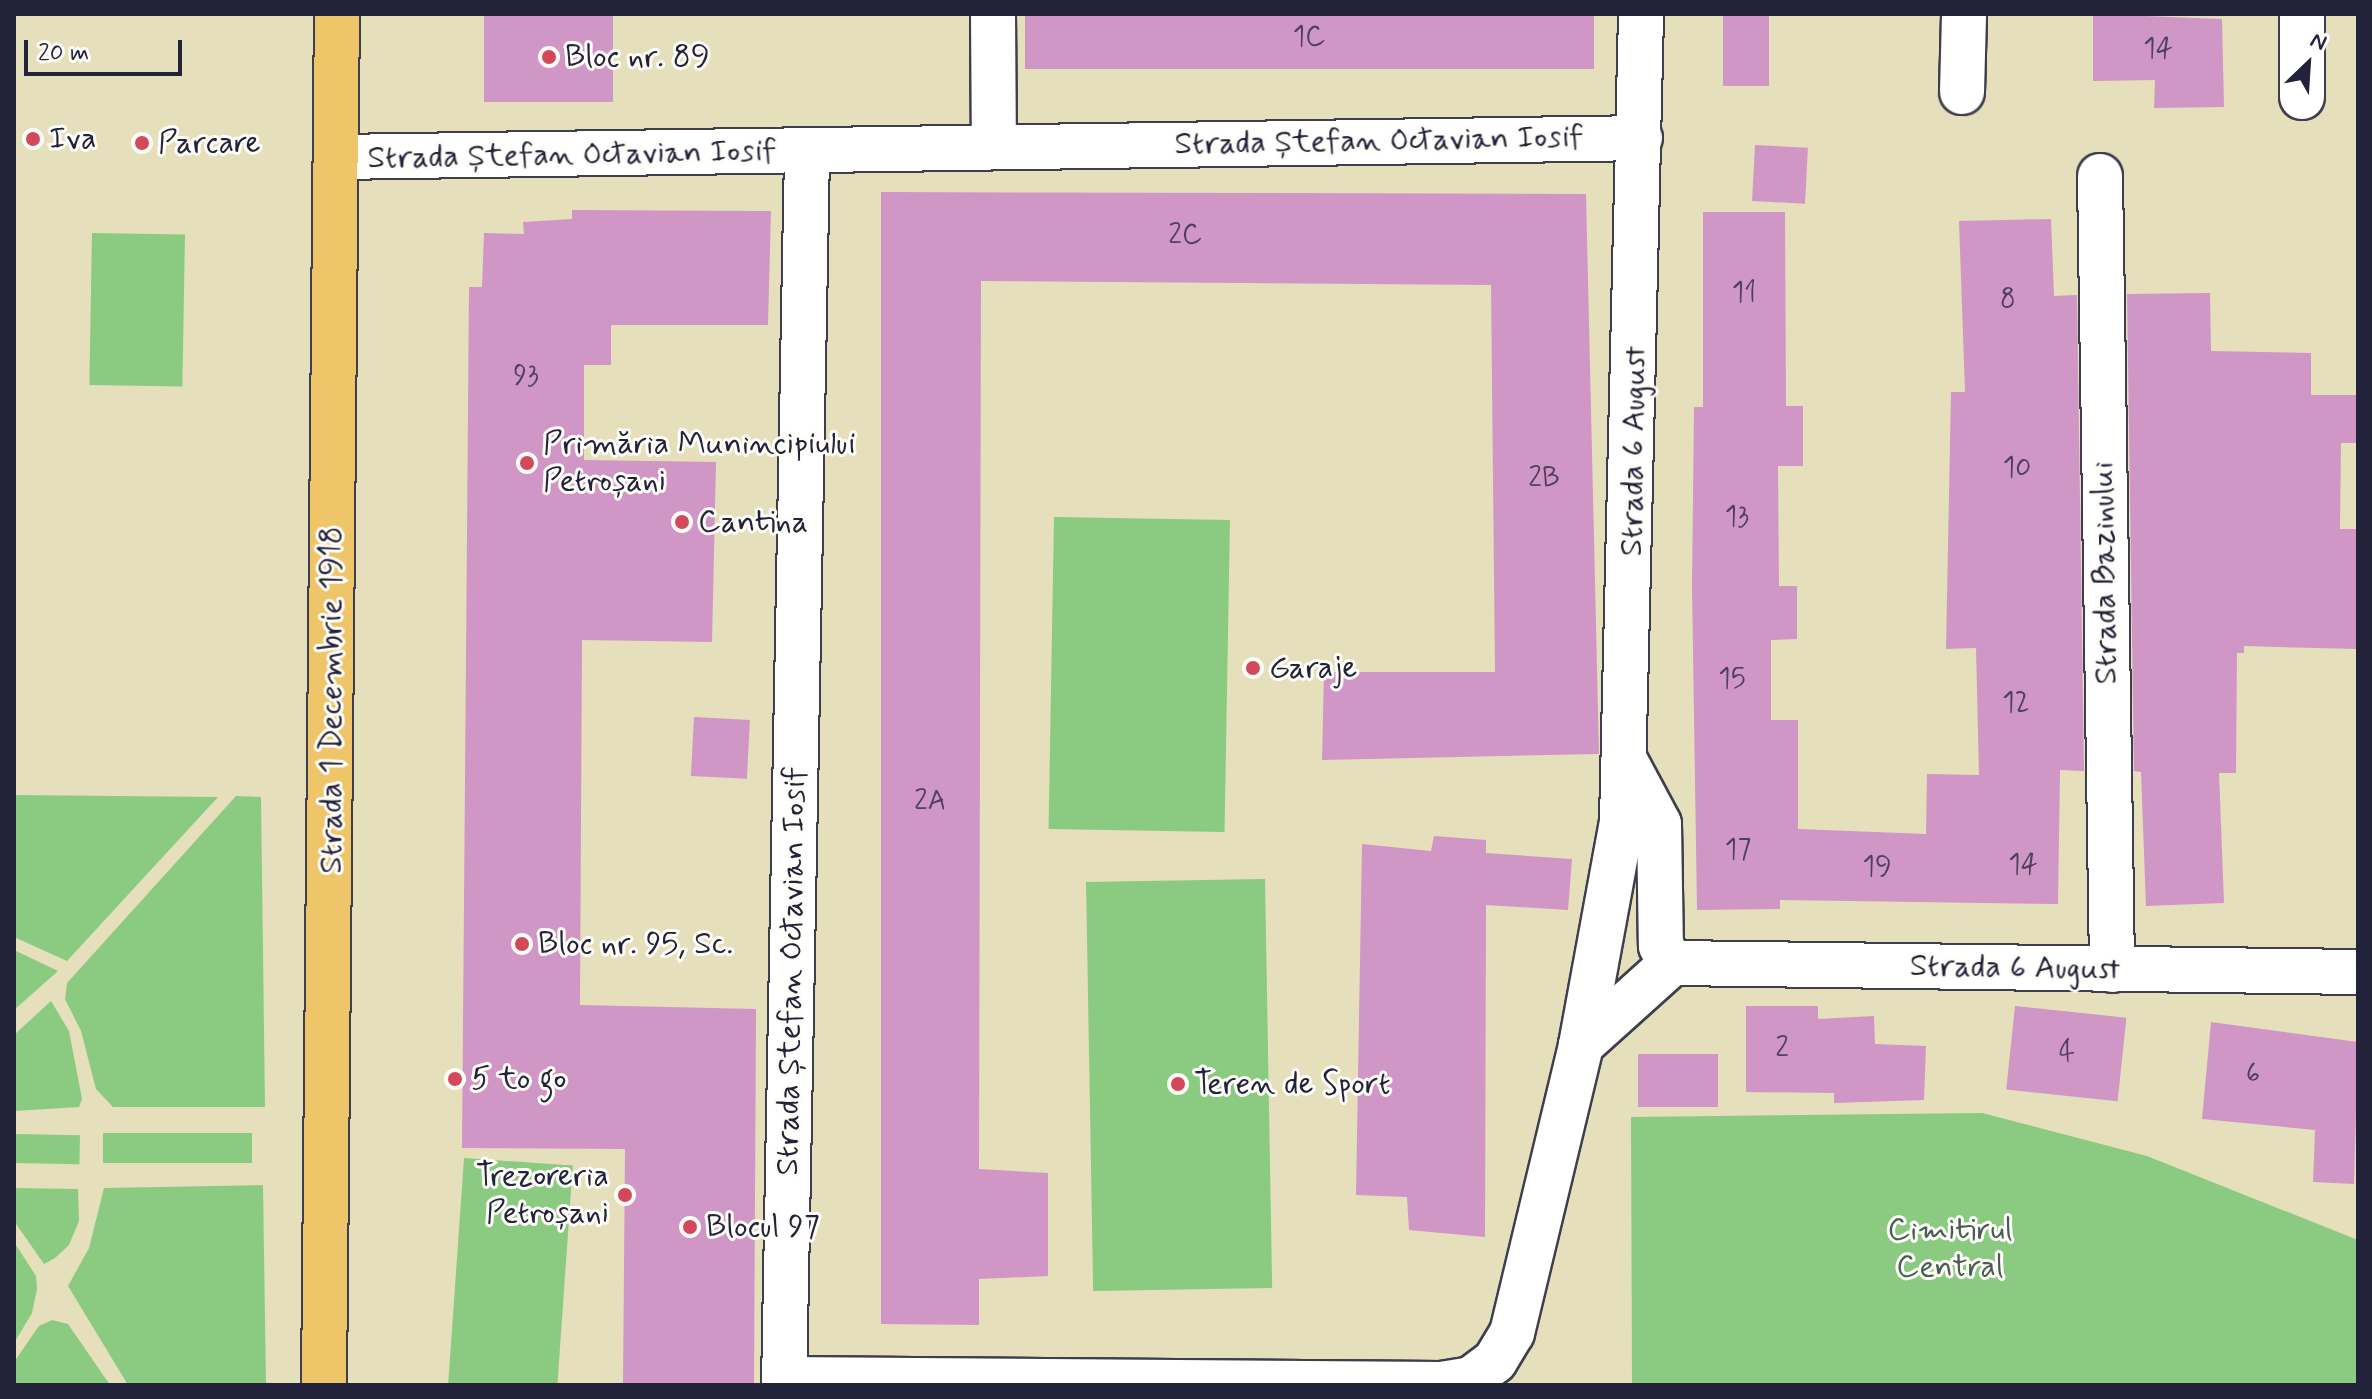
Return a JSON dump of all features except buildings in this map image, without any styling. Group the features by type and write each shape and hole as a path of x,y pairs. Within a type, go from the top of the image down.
{"main road":[{"name":"Strada 1 Decembrie 1918","path":"324,1385 337,14"}],"street":[{"path":"993,14 994,145"},
{"path":"1640,138 1641,14"},
{"path":"1962,92 1964,14"},
{"path":"2302,14 2302,97"},
{"name":"Strada Ștefan Octavian Iosif","path":"336,157 807,152 994,145 1640,138"},
{"name":"Strada 6 August","path":"1600,961 1627,764 1640,138"},
{"name":"Strada Ștefan Octavian Iosif","path":"807,152 784,1382 1441,1384 1471,1379 1495,1361 1512,1333 1600,961"},
{"name":"Strada Bazinului","path":"2100,176 2112,970"},
{"name":"Strada 6 August","path":"1627,764 1659,824 1661,946 1672,963 2358,972"},
{"path":"1581,1045 1672,963"}],"green space":[{"path":"92,233 185,235 182,387 89,385"},
{"path":"1054,517 1230,520 1225,832 1049,829"},
{"path":"14,795 218,797 67,961 14,937"},
{"path":"236,796 261,797 265,1107 113,1107 96,1089 81,1031 65,999 67,983"},
{"name":"Teren de Sport","path":"1265,879 1272,1288 1093,1291 1086,882"},
{"path":"14,950 58,971 14,1010"},
{"path":"51,1001 69,1031 82,1099 79,1107 14,1111 14,1035"},
{"name":"Cimitirul Central","path":"1982,1113 2147,1156 2358,1240 2358,1385 1632,1385 1631,1117"},
{"path":"103,1133 252,1133 252,1163 103,1163"},
{"path":"14,1134 80,1135 79,1164 14,1163"},
{"path":"464,1158 573,1166 557,1385 448,1384"},
{"path":"263,1185 266,1385 128,1385 68,1286 89,1248 104,1188"},
{"path":"14,1188 78,1189 79,1221 69,1245 44,1264 14,1221"},
{"path":"14,1242 36,1276 37,1289 32,1313 14,1343"},
{"path":"52,1320 68,1324 110,1385 14,1385 14,1362 39,1326"}],"place":[{"name":"Bloc nr. 89","path":"549,57"},
{"name":"Iva","path":"33,139"},
{"name":"Parcare","path":"142,143"},
{"name":"Primăria Munincipiului Petroșani","path":"527,463"},
{"name":"Cantina","path":"682,522"},
{"name":"Garaje","path":"1253,668"},
{"name":"Bloc nr. 95, Sc.","path":"522,944"},
{"name":"5 to go","path":"455,1079"},
{"name":"Teren de Sport","path":"1178,1084"},
{"name":"Trezoreria Petroșani","path":"625,1195"},
{"name":"Blocul 97","path":"690,1227"}]}
